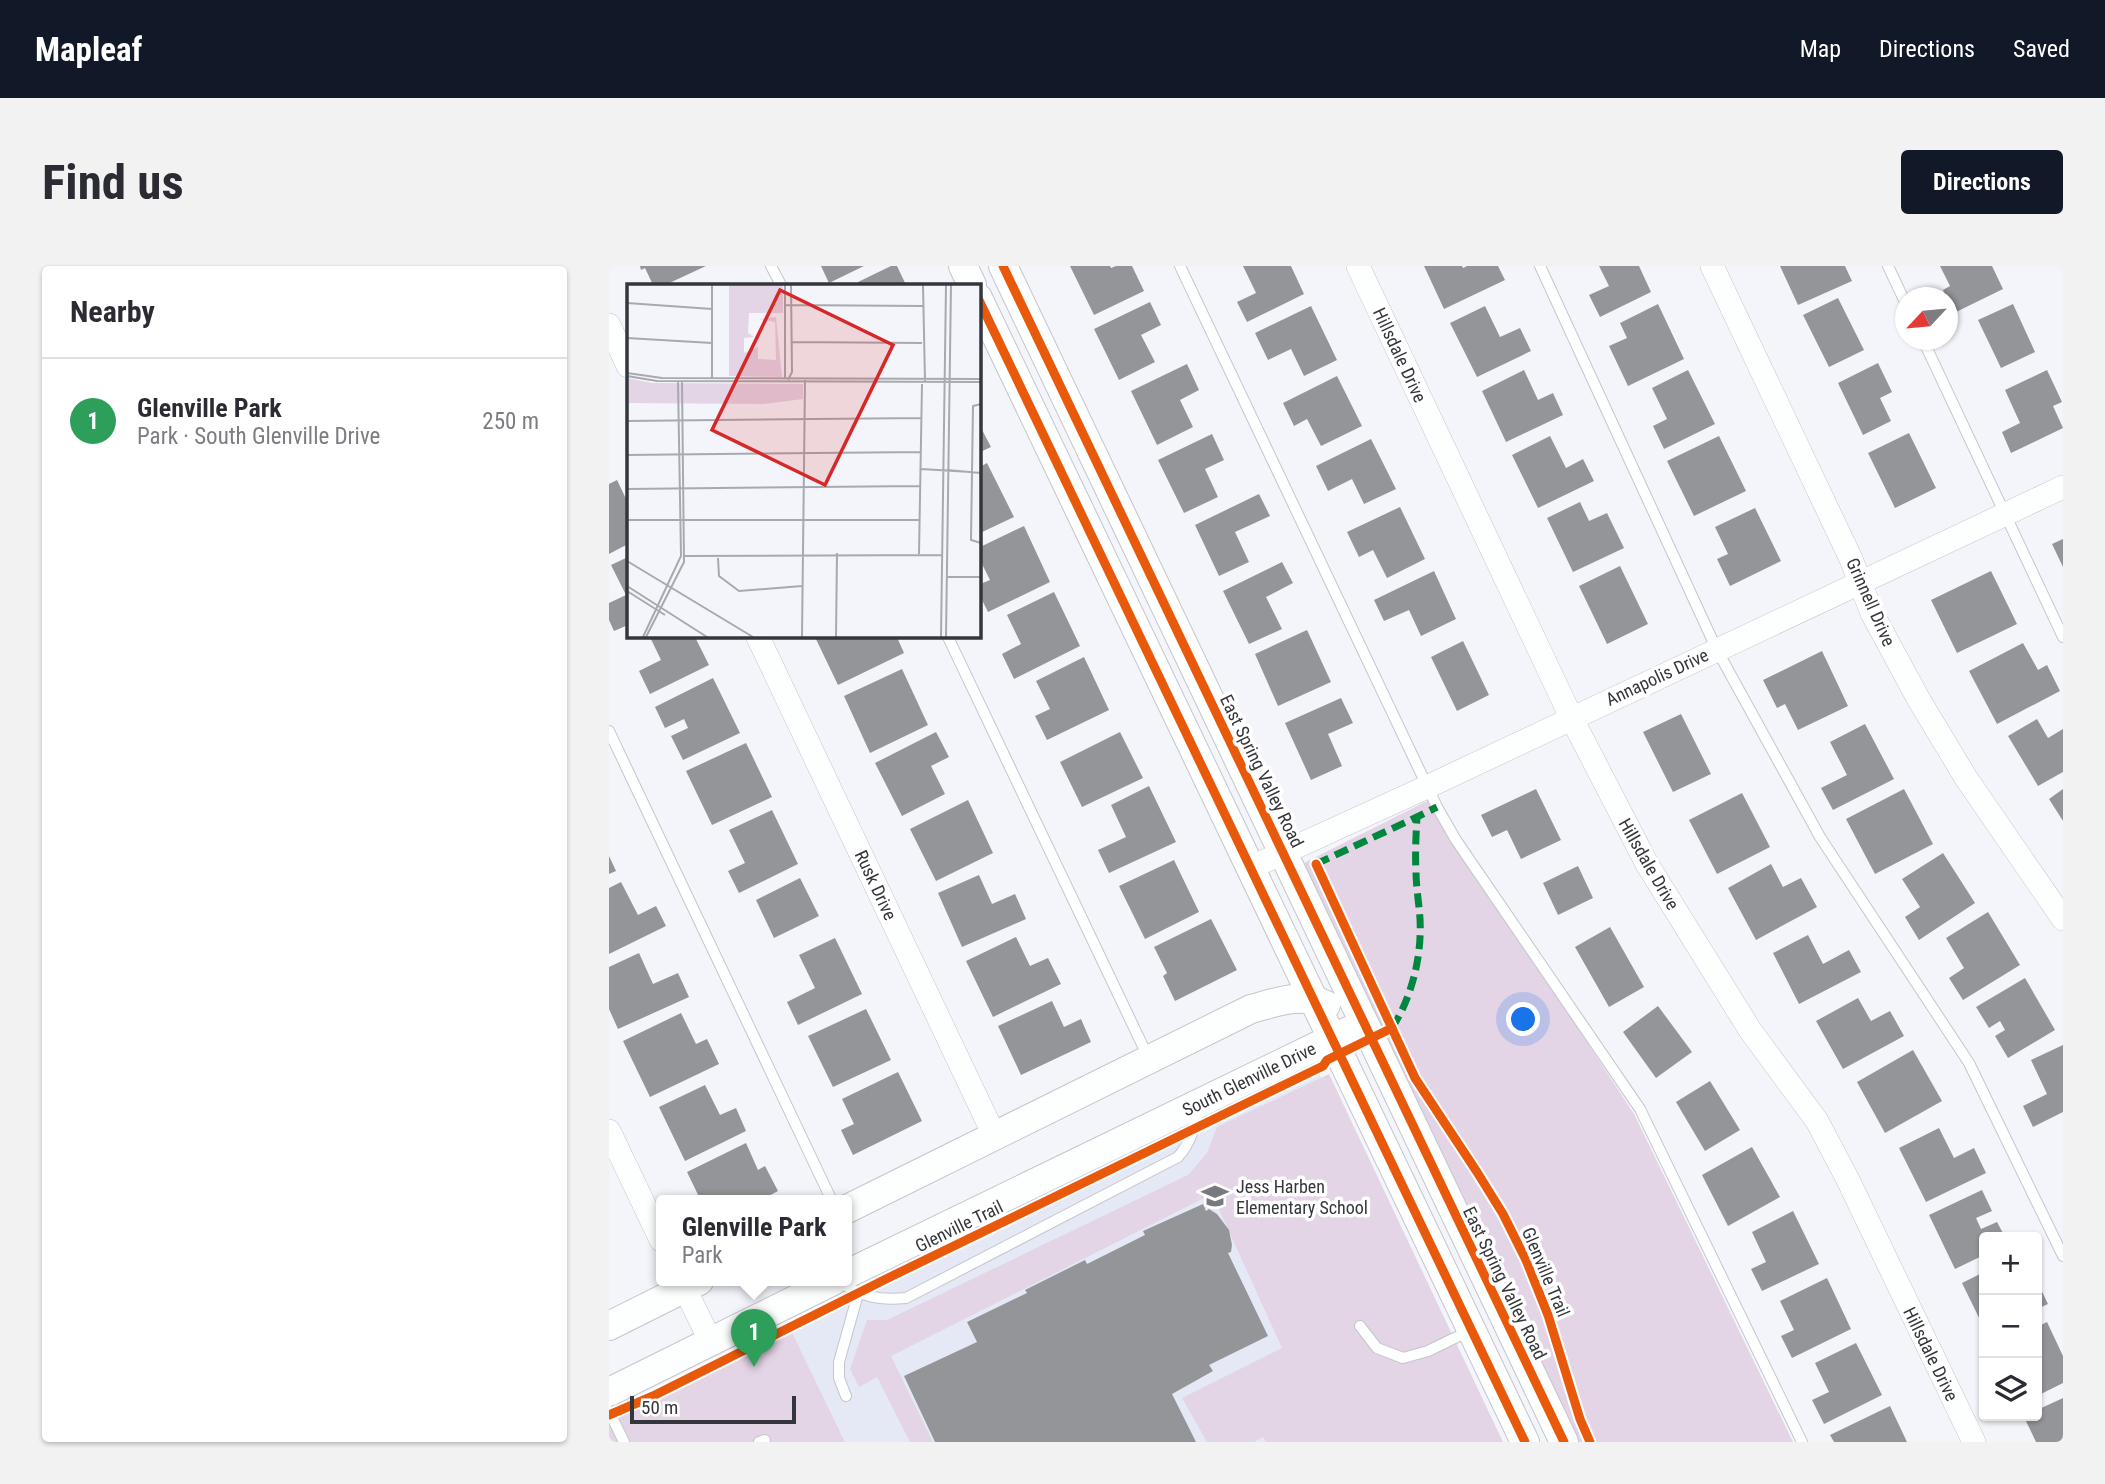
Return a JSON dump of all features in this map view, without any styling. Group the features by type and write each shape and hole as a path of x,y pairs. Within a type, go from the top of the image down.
{"street":[{"path":"963,266 972,284"},
{"name":"East Spring Valley Road","path":"1003,266 1564,1442"},
{"name":"Hillsdale Drive","path":"1358,266 1571,718 1647,864 1750,1030 1817,1121 1974,1442"},
{"name":"Grinnell Drive","path":"1712,266 1851,559 1872,613 1919,700 1966,778 2063,919"},
{"path":"980,302 1525,1442"},
{"path":"609,325 627,364"},
{"name":"Annapolis Drive","path":"1252,867 2063,487"},
{"name":"Rusk Drive","path":"758,637 995,1135"},
{"path":"852,1206 1251,1009 1292,998 1314,998 1364,1023"},
{"name":"South Glenville Drive","path":"852,1284 1198,1104 1364,1023"},
{"path":"609,1131 656,1230"},
{"path":"609,1326 684,1286"},
{"path":"689,1286 711,1342"},
{"path":"609,1392 825,1286"}],"lane":[{"path":"771,266 780,284"},
{"path":"1180,266 1437,807 1455,840 1640,1109 1802,1442"},
{"path":"1540,266 1717,650 1820,837 1969,1063 2063,1256"},
{"path":"1888,266 1898,287"},
{"path":"1928,350 2063,637"},
{"path":"948,637 1150,1059"},
{"path":"609,731 829,1195"},
{"path":"852,1284 885,1300 906,1298 1178,1157 1188,1145 1195,1127 1198,1104"},
{"path":"846,1396 839,1378 839,1362 852,1286"},
{"path":"1360,1326 1377,1348 1403,1358 1428,1351 1472,1330"},
{"path":"609,1410 624,1442"}],"shaded area":[{"path":"1429,800 1634,1114 1793,1442 1576,1442 1300,865"},
{"name":"Jess Harben Elementary School","path":"1316,1067 1496,1442 845,1442 788,1324"},
{"path":"1329,1074 1503,1442 1266,1442 1263,1437 1254,1442 1207,1442 1182,1398 1282,1348 1212,1194 891,1356 933,1442 910,1442 877,1377 859,1387 850,1369 867,1320 887,1320 1188,1175 1207,1153 1217,1127"},
{"path":"788,1324 845,1442 609,1442 609,1410"}],"building":[{"path":"640,266 706,266 667,284 653,284 645,268 641,270"},
{"path":"821,266 864,266 829,283"},
{"path":"891,266 897,266 906,284 859,284"},
{"path":"1070,266 1132,266 1144,291 1094,315"},
{"path":"1243,266 1291,266 1304,294 1247,322 1237,302 1256,293"},
{"path":"1424,266 1498,266 1505,280 1444,309"},
{"path":"1599,266 1639,266 1651,292 1600,317 1589,295 1609,286"},
{"path":"1780,266 1845,266 1852,281 1798,305"},
{"path":"1940,266 1992,266 2003,289 1958,311 1958,287 1950,286"},
{"path":"1838,298 1864,350 1829,367 1803,315"},
{"path":"1150,302 1161,325 1141,335 1155,362 1119,380 1094,329"},
{"path":"1658,304 1684,359 1628,386 1609,346 1627,338 1620,323"},
{"path":"2013,304 2035,352 2001,368 1978,320"},
{"path":"1311,306 1337,360 1304,376 1291,349 1268,360 1255,333"},
{"path":"1485,306 1500,337 1520,328 1531,351 1477,377 1450,323"},
{"path":"1878,363 1892,392 1880,398 1891,421 1863,435 1838,383"},
{"path":"1187,364 1199,390 1180,400 1193,427 1157,445 1131,391"},
{"path":"1524,370 1538,400 1553,393 1563,415 1506,442 1482,391"},
{"path":"1688,370 1715,424 1664,449 1653,426 1667,419 1652,388"},
{"path":"2047,370 2062,402 2053,406 2063,428 2011,453 2002,432 2020,423 2005,390"},
{"path":"1337,376 1362,426 1321,446 1307,419 1294,426 1283,403"},
{"path":"980,426 991,447 980,452"},
{"path":"1909,433 1936,488 1895,508 1868,453"},
{"path":"1212,434 1224,460 1205,469 1218,497 1184,513 1158,460"},
{"path":"1550,436 1566,468 1583,459 1594,481 1538,508 1512,455"},
{"path":"1719,436 1746,491 1694,516 1667,461"},
{"path":"1371,439 1396,489 1364,504 1352,479 1328,491 1316,466"},
{"path":"987,463 1014,517 980,533 980,467"},
{"path":"617,480 627,501 627,545 609,554 609,484"},
{"path":"1259,494 1270,516 1235,532 1249,562 1219,576 1195,525"},
{"path":"1580,502 1589,521 1607,513 1624,548 1573,572 1547,518"},
{"path":"1400,507 1425,559 1387,578 1373,550 1359,557 1347,532"},
{"path":"1755,508 1781,561 1730,586 1717,559 1728,554 1715,527"},
{"path":"1024,526 1050,582 988,612 980,596 980,584 990,580 980,560 980,547"},
{"path":"2063,539 2063,567 2052,544"},
{"path":"627,557 627,625 614,631 609,620 609,603 626,595 611,565"},
{"path":"1282,562 1293,583 1266,597 1282,629 1249,644 1223,591"},
{"path":"1620,566 1648,624 1607,644 1579,586"},
{"path":"1434,571 1456,619 1421,636 1409,610 1384,621 1374,600"},
{"path":"1991,571 2017,624 1957,653 1931,600"},
{"path":"1054,592 1080,646 1014,679 1002,654 1021,644 1007,615"},
{"path":"1307,630 1331,682 1278,706 1255,654"},
{"path":"650,637 695,637 709,665 650,694 639,671 661,660"},
{"path":"815,637 897,637 904,653 838,685"},
{"path":"1463,641 1489,695 1457,711 1431,657"},
{"path":"2023,643 2038,670 2047,665 2060,691 1997,724 1969,671"},
{"path":"1822,651 1848,706 1798,730 1785,704 1777,708 1763,680"},
{"path":"1084,657 1109,710 1047,740 1035,716 1050,709 1036,681"},
{"path":"902,669 928,725 870,753 844,696"},
{"path":"713,678 740,733 683,760 671,736 688,728 684,719 665,728 655,707"},
{"path":"1341,698 1353,723 1328,734 1342,766 1311,780 1285,723"},
{"path":"1681,714 1711,774 1673,792 1643,732"},
{"path":"2037,719 2048,738 2063,729 2063,772 2038,786 2008,736"},
{"path":"1865,724 1894,779 1833,810 1821,788 1847,775 1830,742"},
{"path":"936,732 949,757 931,766 945,794 902,816 875,763"},
{"path":"1120,732 1143,778 1082,807 1060,762"},
{"path":"746,743 772,797 712,825 686,771"},
{"path":"1149,786 1176,842 1109,873 1098,850 1126,837 1111,805"},
{"path":"1536,789 1561,840 1521,859 1507,830 1492,837 1481,815"},
{"path":"1904,789 1933,844 1875,874 1846,819"},
{"path":"2063,789 2063,821 2049,799"},
{"path":"1742,793 1770,847 1717,874 1689,820"},
{"path":"968,800 993,853 936,881 910,829"},
{"path":"772,810 798,864 739,893 728,871 745,863 729,830"},
{"path":"1943,853 1975,903 1919,940 1905,917 1920,907 1902,879"},
{"path":"609,856 616,871 609,874"},
{"path":"1174,860 1199,912 1145,939 1119,886"},
{"path":"1771,864 1783,887 1801,878 1817,907 1756,940 1728,888"},
{"path":"1578,866 1593,898 1558,915 1543,883"},
{"path":"979,875 992,904 1015,894 1026,919 962,947 938,893"},
{"path":"800,878 819,916 774,938 756,900"},
{"path":"621,882 638,915 656,906 666,926 609,954 609,888"},
{"path":"1988,912 2020,965 1963,1000 1949,978 1964,968 1946,938"},
{"path":"1211,919 1237,970 1175,1001 1163,976 1167,973 1154,947"},
{"path":"1610,927 1644,987 1609,1007 1575,947"},
{"path":"1808,935 1823,964 1849,950 1861,972 1799,1004 1773,953"},
{"path":"1016,937 1030,966 1048,958 1061,984 993,1017 966,961"},
{"path":"835,938 862,994 798,1025 787,1002 815,988 799,955"},
{"path":"639,953 653,984 678,973 689,997 618,1029 609,1009 609,967"},
{"path":"2025,978 2055,1030 2008,1058 1995,1036 2005,1030 2000,1021 1989,1028 1976,1007"},
{"path":"1858,998 1871,1021 1890,1011 1904,1036 1843,1069 1816,1021"},
{"path":"1052,1001 1064,1027 1081,1019 1091,1042 1021,1075 998,1026"},
{"path":"1658,1006 1692,1052 1656,1078 1623,1032"},
{"path":"866,1009 891,1060 833,1087 808,1036"},
{"path":"681,1013 696,1044 707,1039 719,1064 650,1097 623,1041"},
{"path":"2063,1045 2063,1112 2033,1127 2023,1106 2047,1094 2031,1060"},
{"path":"1913,1050 1942,1101 1885,1133 1857,1082"},
{"path":"898,1072 922,1121 853,1155 841,1130 854,1124 842,1099"},
{"path":"1710,1081 1740,1130 1705,1151 1676,1102"},
{"path":"705,1085 720,1115 736,1108 746,1131 685,1161 659,1107"},
{"path":"1939,1128 1954,1158 1974,1148 1986,1173 1926,1202 1899,1148"},
{"path":"746,1143 758,1170 765,1166 778,1191 770,1195 698,1195 687,1172"},
{"path":"1752,1147 1780,1197 1728,1226 1702,1175"},
{"path":"1982,1190 1992,1211 1976,1218 1981,1229 1997,1222 2002,1232 1979,1232 1979,1257 1955,1269 1929,1215"},
{"path":"1203,1204 1206,1211 1209,1209 1217,1214 1229,1230 1232,1245 1231,1252 1228,1253 1268,1336 1209,1365 1213,1371 1172,1394 1196,1442 935,1442 904,1376 977,1342 967,1322 1027,1293 1025,1290 1085,1260 1087,1264 1145,1235 1143,1231"},
{"path":"1793,1211 1819,1264 1762,1291 1751,1269 1766,1262 1752,1232"},
{"path":"1979,1274 1979,1318 1962,1283"},
{"path":"1827,1278 1851,1329 1792,1358 1781,1336 1794,1330 1780,1301"},
{"path":"2042,1291 2048,1304 2042,1307"},
{"path":"2047,1322 2063,1356 2063,1383 2042,1394 2042,1358 2042,1324"},
{"path":"1856,1343 1882,1395 1824,1424 1812,1400 1829,1392 1815,1363"},
{"path":"2063,1398 2063,1442 2036,1442 2026,1421 2042,1421 2042,1408"},
{"path":"1890,1406 1907,1442 1834,1442 1830,1435"}],"marked path":[{"path":"1392,1028 1410,990 1419,947 1417,817 1437,807"},
{"path":"1316,864 1417,817"}],"cycle path":[{"path":"1003,266 1564,1442"},
{"path":"980,302 1525,1442"},
{"name":"Glenville Trail","path":"1316,864 1415,1078 1503,1214 1526,1260 1548,1315 1580,1419 1590,1442"},
{"name":"Glenville Trail","path":"609,1415 653,1396 1323,1066 1327,1060 1392,1028"}],"place":[{"name":"Jess Harben Elementary School","path":"1215,1196"},
{"name":"Glenville Park","path":"754,1367"}]}
